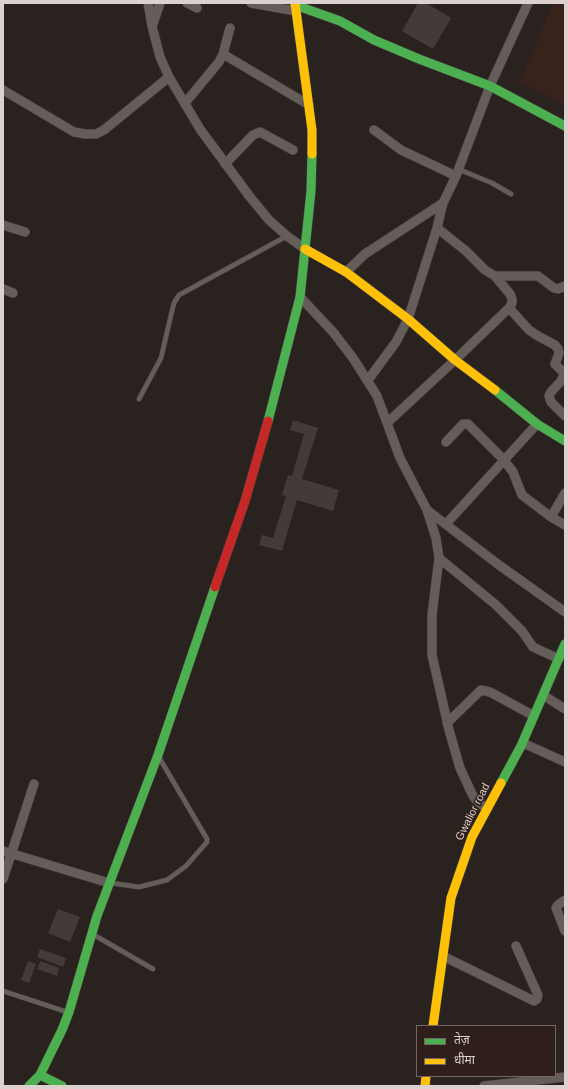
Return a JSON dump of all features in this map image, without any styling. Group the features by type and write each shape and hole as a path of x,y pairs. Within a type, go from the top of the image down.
{"main road":[{"path":"62,1086 35,1082 62,1030 69,1012 96,916 158,755 245,501 264,436 300,296 311,191 312,130 295,6 340,21 374,40 490,86 565,126"},
{"path":"305,249 346,272 408,319 455,360 537,424 565,441"},
{"name":"Gwalior road","path":"433,1025 451,898 472,837 523,743 565,644"}],"street":[{"path":"148,3 160,57 169,77 200,129 269,220 305,249"},
{"path":"152,26 160,3"},
{"path":"187,3 197,8"},
{"path":"252,3 295,6"},
{"path":"368,380 396,342 408,319 437,228 443,203 457,173 490,86 528,3"},
{"path":"185,103 215,67 223,54 230,28"},
{"path":"223,54 309,105"},
{"path":"3,90 74,132 96,134 104,130 169,77"},
{"path":"374,130 401,150 457,173"},
{"path":"226,164 256,133 260,132 293,150"},
{"path":"346,272 365,254 443,203"},
{"path":"3,224 25,232"},
{"path":"387,423 455,360 509,308 512,303 510,294 495,276 485,270 466,251 437,228"},
{"path":"495,276 538,276 554,288 565,286"},
{"path":"3,289 13,293"},
{"path":"300,296 333,332 368,380 379,398 400,458 427,510 436,538 439,558 433,602 431,637 432,655 447,722 460,768 468,787 476,800 487,809"},
{"path":"509,308 529,330 555,345 558,349 559,353 555,364 564,375 549,396 552,402 565,416"},
{"path":"446,442 463,424 467,423 504,460 513,472 522,495 551,517 565,525"},
{"path":"446,524 537,424"},
{"path":"551,517 565,494"},
{"path":"427,510 499,565 565,612"},
{"path":"439,558 496,605 522,631 533,647 559,659"},
{"path":"447,722 481,690 486,690 534,716"},
{"path":"543,695 565,709"},
{"path":"523,743 565,762"},
{"path":"3,879 7,852 34,784"},
{"path":"7,852 109,883"},
{"path":"565,900 556,908 565,931"},
{"path":"443,956 534,1001 537,999 538,995 516,946"},
{"path":"484,1086 565,1077"}],"lane":[{"path":"457,173 492,183 511,194"},
{"path":"139,399 161,358 174,303 179,295 287,236"},
{"path":"109,883 139,887 167,880 186,866 207,842 207,839 158,755"},
{"path":"92,934 153,969"},
{"path":"3,990 69,1012"}],"shaded area":[{"path":"553,3 565,3 565,105 520,82"}],"building":[{"path":"418,3 426,3 451,18 433,49 402,31"},
{"path":"293,420 318,428 302,479 339,490 333,511 297,500 282,551 259,545 262,535 273,538 286,496 282,495 288,475 292,476 304,434 290,430"},
{"path":"58,909 80,917 70,942 48,933"},
{"path":"40,949 66,958 63,967 37,957"},
{"path":"28,961 36,964 29,983 21,980"},
{"path":"40,961 59,968 57,976 37,969"}],"traffic: fast":[{"path":"295,5 340,21 374,40 490,86 565,126"},
{"path":"268,421 300,297 311,191 312,154"},
{"path":"495,390 537,424 565,441"},
{"path":"29,1086 40,1075 69,1012 97,916 158,755 215,587"},
{"path":"501,783 521,746 565,644"},
{"path":"40,1075 62,1086"}],"traffic: slow":[{"path":"295,3 312,130 312,154"},
{"path":"305,249 346,272 408,319 455,360 495,390"},
{"path":"433,1025 451,898 472,837 501,783"},
{"path":"425,1086 426,1077"}],"traffic: jam":[{"path":"215,587 245,501 268,421"}]}
